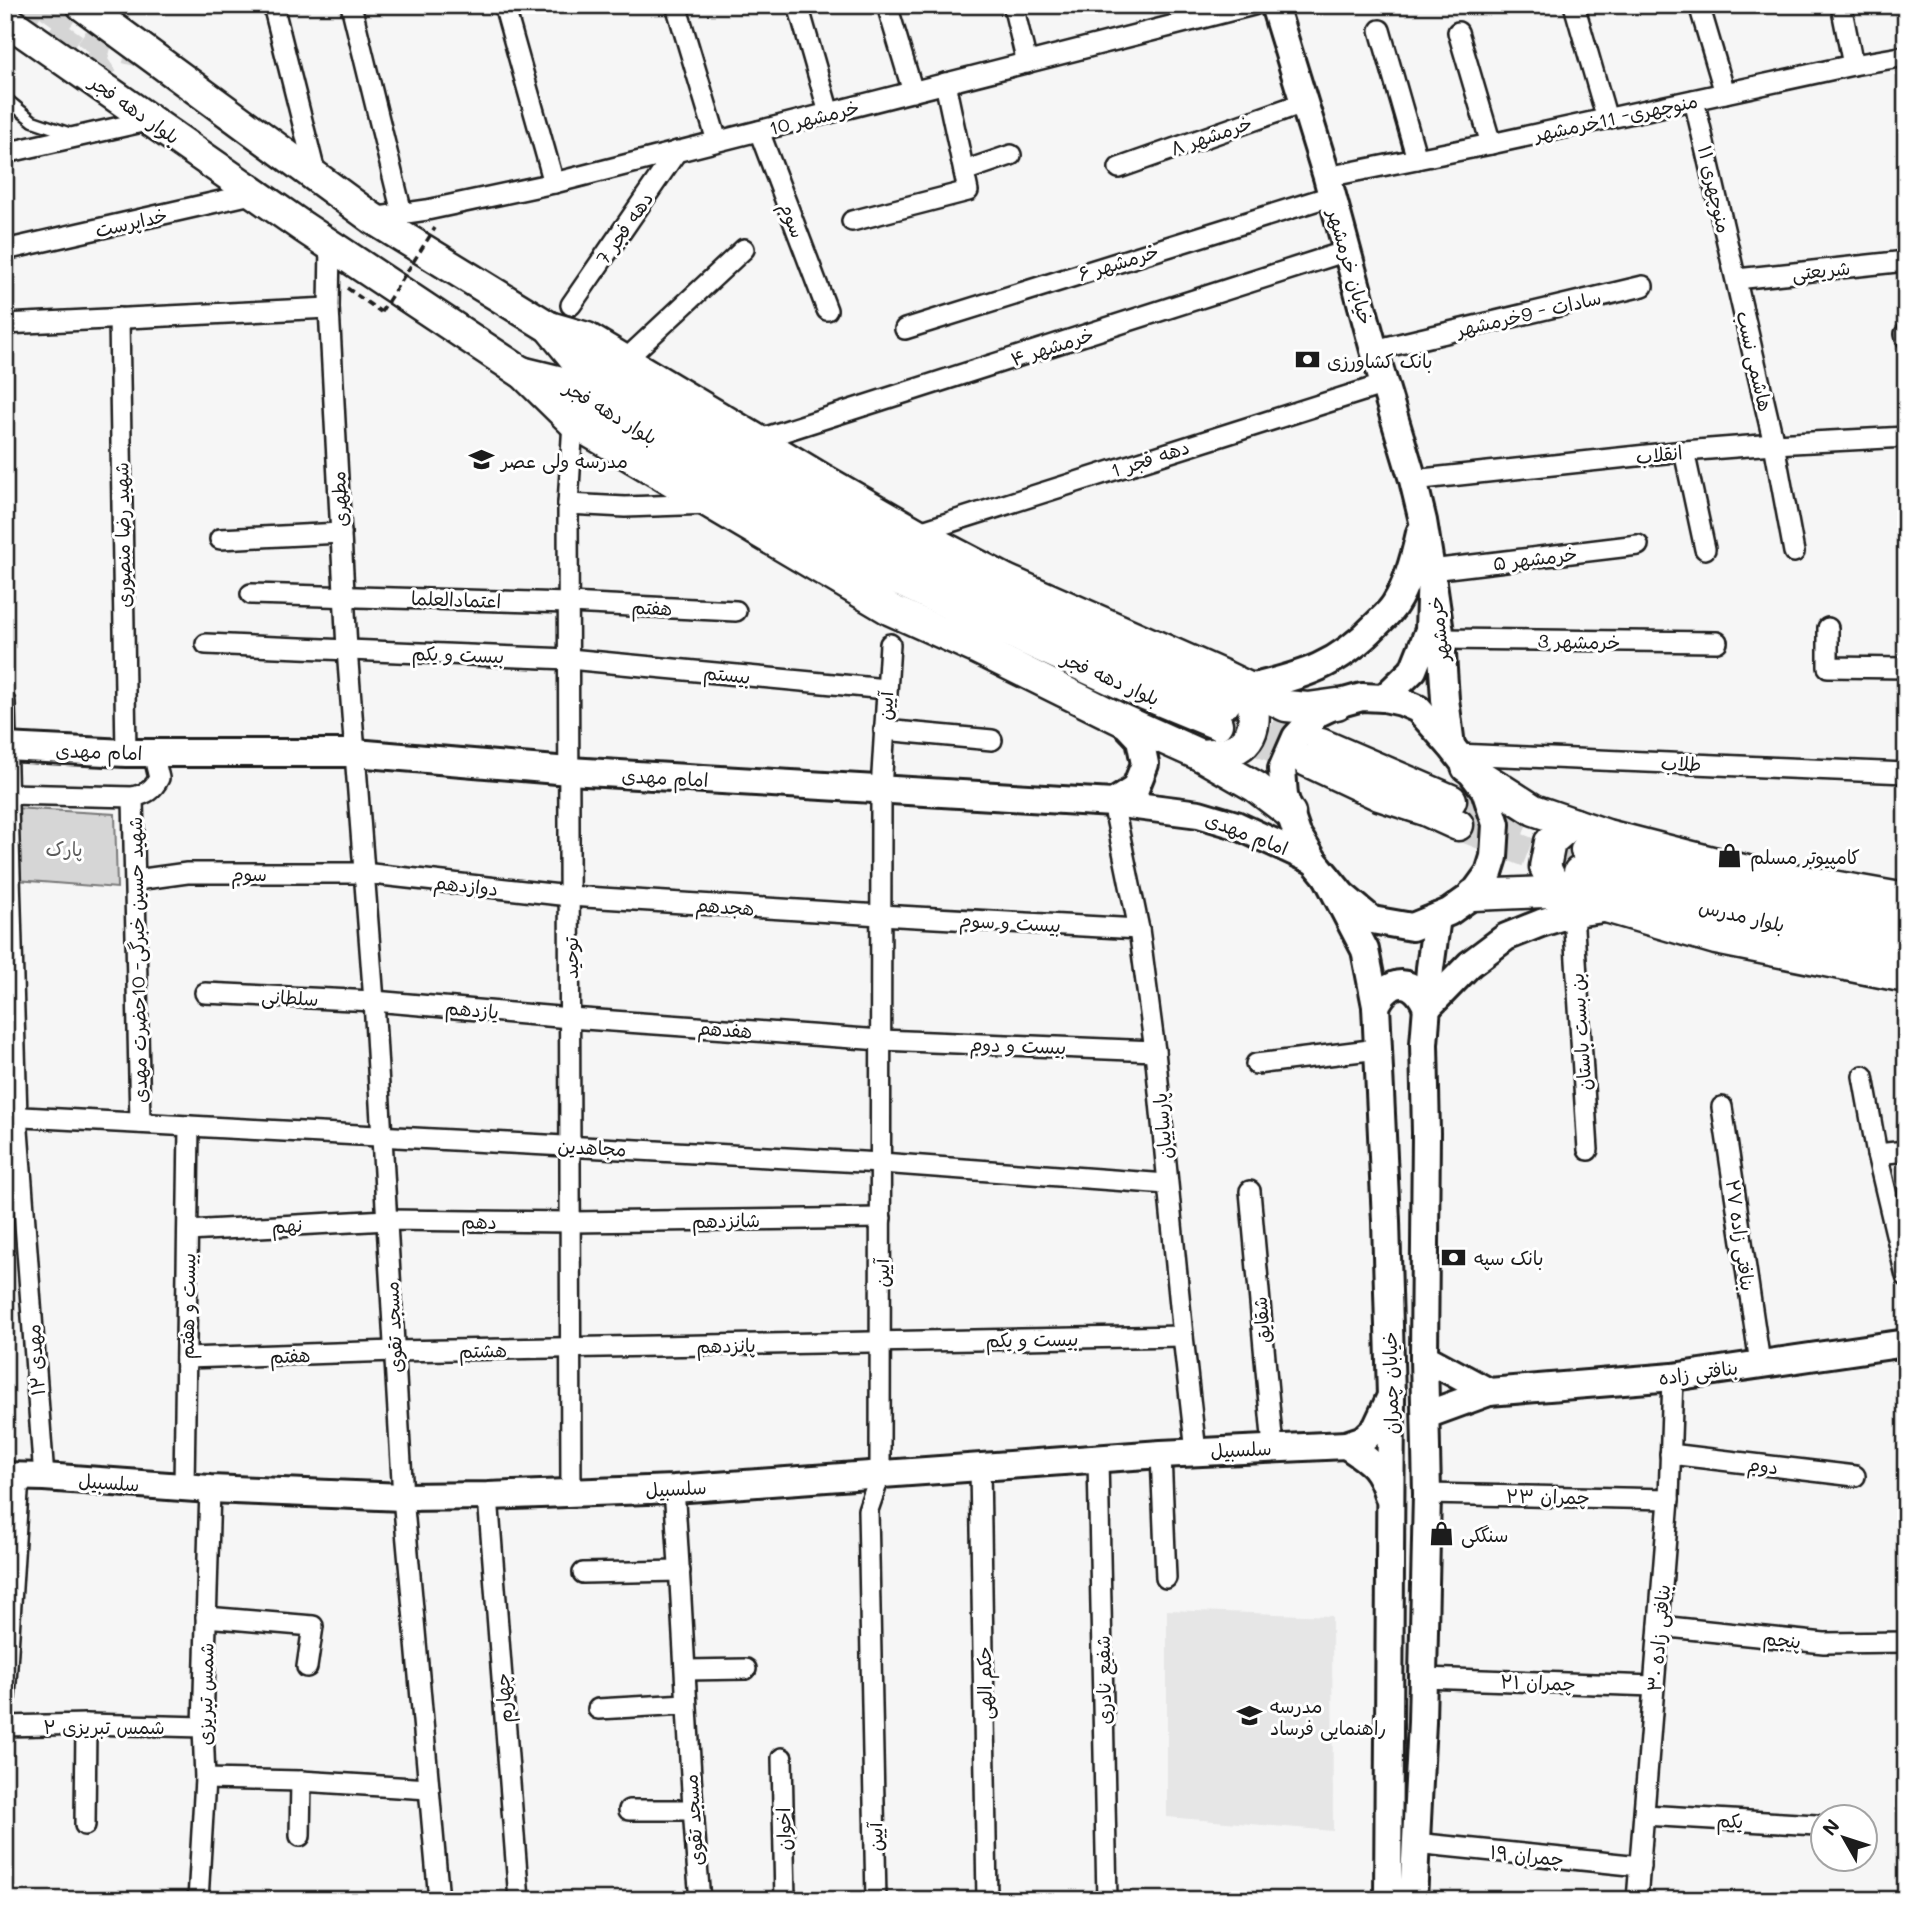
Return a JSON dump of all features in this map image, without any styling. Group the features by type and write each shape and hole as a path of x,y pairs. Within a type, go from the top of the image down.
{"main road":[{"name":"بلوار دهه فجر","path":"82,5 372,218 549,327 576,360 756,472 887,547 1231,705"},
{"name":"خیابان خرمشهر","path":"1275,5 1413,480 1431,570"},
{"name":"بلوار دهه فجر","path":"5,19 330,244 521,372 562,382 863,564 1137,691 1231,705"},
{"path":"549,327 587,338 915,533 1006,580 1231,705 1255,708 1254,728 1241,746 1227,752 1200,755"},
{"path":"521,372 573,422 891,610 1200,755 1256,787 1290,813"},
{"path":"1231,705 1329,664 1364,638 1395,605 1414,561 1423,521"},
{"name":"خرمشهر","path":"1431,570 1441,639 1445,699 1458,755"},
{"name":"خرمشهر","path":"1384,698 1412,670 1429,630 1431,570"},
{"path":"1231,705 1308,708 1362,697 1384,698 1418,709 1485,790 1496,824 1494,857 1489,873 1473,895 1459,906 1412,927 1372,920 1342,895 1297,834 1284,796 1282,769 1296,737 1318,713 1337,704"},
{"path":"1113,803 1135,789 1145,764 1140,739 1122,720"},
{"name":"امام مهدی","path":"6,747 126,753 355,753 569,771 1113,803 1199,814 1223,821 1269,839 1321,869"},
{"path":"1314,752 1456,813"},
{"path":"1458,755 1534,810 1576,871 1611,908 1716,939 1906,976"},
{"path":"1376,1006 1382,993 1395,985 1409,985 1421,994 1427,1008 1470,964 1506,936 1541,923 1576,871 1607,835 1747,871 1906,900"},
{"name":"خیابان چمران","path":"1321,869 1364,950 1376,1006 1391,1396 1388,1900"},
{"path":"1473,895 1544,892 1576,871"},
{"name":"بلوار مدرس","path":"1576,871 1906,926"},
{"name":"بلوار مدرس","path":"1576,871 1700,906 1906,950"},
{"name":"خیابان چمران","path":"1413,1900 1423,1678 1427,1493 1424,1044 1437,917"},
{"name":"بنافتی زاده","path":"1426,1415 1489,1392 1673,1377 1906,1343"},
{"path":"1424,1357 1489,1392"},
{"name":"سلسبیل","path":"23,1477 211,1489 403,1497 674,1489 1161,1454 1346,1445 1364,1439 1376,1428 1391,1396"},
{"path":"1346,1445 1369,1461 1382,1476 1389,1501"},
{"path":"1388,1841 1415,1843"}],"street":[{"path":"273,5 316,176"},
{"path":"351,5 401,213"},
{"path":"504,5 554,183"},
{"path":"676,5 717,141"},
{"path":"798,5 829,113"},
{"path":"887,5 913,92"},
{"path":"1013,5 1027,63"},
{"name":"خرمشهر 10","path":"372,218 427,210 554,183 1253,5"},
{"path":"1574,5 1607,119"},
{"path":"1699,5 1724,93"},
{"path":"1840,5 1853,65"},
{"path":"1380,30 1417,159"},
{"path":"1458,32 1491,144"},
{"name":"منوچهری- 11خرمشهر","path":"1329,186 1417,159 1853,65 1906,56"},
{"path":"852,221 968,191 946,83"},
{"name":"منوچهری ۱۱","path":"1694,100 1737,279"},
{"name":"خرمشهر ۸","path":"1119,168 1303,103"},
{"path":"5,153 151,120"},
{"name":"سوم","path":"759,131 827,310"},
{"name":"دهه فجر 7","path":"571,305 677,151"},
{"path":"964,171 1012,155"},
{"name":"خرمشهر ۶","path":"905,329 1329,186"},
{"name":"خداپرست","path":"5,250 257,193"},
{"name":"مطهری","path":"330,244 329,308 355,753"},
{"path":"624,361 744,249"},
{"name":"خرمشهر ۴","path":"757,440 1347,251"},
{"name":"شریعتی","path":"1737,279 1906,261"},
{"name":"هاشمی نسب","path":"1737,279 1774,444 1794,552"},
{"name":"سادات - 9خرمشهر","path":"1374,350 1643,286"},
{"path":"5,324 329,308"},
{"name":"شهید رضا منصوری","path":"118,318 126,753"},
{"name":"دهه فجر 1","path":"915,533 1385,384"},
{"name":"توحید","path":"571,1494 568,504 573,422"},
{"name":"انقلاب","path":"1413,480 1684,451 1906,437"},
{"path":"1684,451 1705,548"},
{"path":"568,504 625,507 710,504"},
{"path":"220,539 341,533"},
{"name":"خرمشهر ۵","path":"1431,570 1638,545"},
{"name":"اعتمادالعلما","path":"251,594 569,603"},
{"name":"هفتم","path":"569,603 736,611"},
{"path":"1828,628 1828,667 1906,668"},
{"name":"خرمشهر 3","path":"1441,639 1717,642"},
{"path":"206,643 347,649"},
{"name":"آیین","path":"876,1900 868,1510 880,1475 881,790 890,644"},
{"name":"بیست و یکم","path":"347,649 569,659"},
{"name":"بیستم","path":"569,659 886,689"},
{"name":"مهدی ۱۲","path":"5,702 11,1116 23,1477 5,1698"},
{"path":"884,730 992,740"},
{"path":"8,794 145,795 159,778 153,753"},
{"name":"مسجد تقوی","path":"355,753 374,1001 403,1497 439,1900"},
{"name":"طلاب","path":"1458,755 1906,773"},
{"name":"شهید حسین خبرگی- 10حضرت مهدی","path":"133,797 140,1123"},
{"name":"پارساییان","path":"1113,803 1139,929 1155,1051 1196,1452"},
{"name":"بن بست باستان","path":"1576,871 1588,1150"},
{"name":"سوم","path":"136,880 187,873 363,873"},
{"name":"دوازدهم","path":"363,873 569,896"},
{"name":"هجدهم","path":"569,896 880,915"},
{"name":"بیست و سوم","path":"880,915 1139,929"},
{"name":"سلطانی","path":"205,993 374,1001"},
{"name":"یازدهم","path":"374,1001 570,1018"},
{"name":"هفدهم","path":"570,1018 881,1040"},
{"name":"بیست و دوم","path":"881,1040 1155,1051"},
{"path":"1256,1064 1378,1049"},
{"path":"1863,1076 1877,1154 1906,1276"},
{"name":"بنافتی زاده ۲۷","path":"1722,1107 1760,1363"},
{"name":"مجاهدین","path":"11,1116 881,1163 1167,1184"},
{"name":"بیست و هفتم","path":"184,1487 190,1126"},
{"path":"1877,1154 1906,1151"},
{"name":"شقایق","path":"1250,1191 1273,1448"},
{"name":"شانزدهم","path":"571,1222 881,1218"},
{"name":"نهم","path":"188,1231 387,1220"},
{"name":"دهم","path":"387,1220 571,1222"},
{"name":"بیست و یکم","path":"881,1342 1183,1336"},
{"name":"پانزدهم","path":"571,1348 881,1342"},
{"name":"هشتم","path":"395,1352 571,1348"},
{"name":"هفتم","path":"186,1358 395,1352"},
{"name":"بنافتی زاده ۳۰","path":"1637,1900 1669,1499 1673,1377"},
{"path":"1161,1454 1166,1578"},
{"name":"دوم","path":"1671,1454 1855,1476"},
{"name":"شفیع نادری","path":"1098,1459 1107,1900"},
{"name":"حکم الهی","path":"980,1467 988,1900"},
{"name":"شمس تبریزی","path":"198,1900 205,1779 203,1727 211,1489"},
{"name":"مسجد تقوی","path":"674,1489 686,1670 685,1704 700,1900"},
{"name":"چمران ۲۳","path":"1427,1493 1669,1499"},
{"name":"چهارم","path":"488,1496 519,1900"},
{"path":"583,1573 680,1571"},
{"path":"206,1617 313,1626 307,1667"},
{"name":"پنجم","path":"1659,1626 1824,1643 1906,1642"},
{"path":"686,1670 746,1669"},
{"name":"چمران ۲۱","path":"1423,1678 1654,1686"},
{"path":"598,1709 685,1704"},
{"path":"85,1825 86,1724"},
{"name":"شمس تبریزی ۲","path":"5,1726 86,1724 203,1727"},
{"name":"اخوان","path":"782,1758 785,1900"},
{"path":"205,1779 301,1781 429,1789"},
{"path":"300,1836 301,1781"},
{"path":"629,1811 692,1810"},
{"name":"یکم","path":"1644,1815 1810,1825"},
{"name":"چمران ۱۹","path":"1415,1843 1640,1866"}],"lane":[{"path":"5,98 33,121 78,136"}],"path":[{"path":"362,299 381,312 435,228"}],"shaded area":[{"name":"مدرسه راهنمایی فرساد","path":"1167,1610 1332,1616 1333,1831 1167,1817"}],"green space":[{"name":"پارک","path":"13,808 115,814 117,888 17,880"}],"tunnel":[{"path":"12,5 90,59 113,93"},
{"path":"49,5 101,42 148,54"},
{"path":"1231,705 1321,744"},
{"path":"1217,724 1307,761"},
{"path":"1455,802 1576,846"},
{"path":"1458,825 1579,872"}],"place":[{"name":"بانک کشاورزی","path":"1307,360"},
{"name":"مدرسه ولی عصر","path":"481,460"},
{"name":"کامپیوتر مسلم","path":"1730,856"},
{"name":"بانک سپه","path":"1454,1257"},
{"name":"سنگکی","path":"1441,1534"},
{"name":"مدرسه راهنمایی فرساد","path":"1250,1716"}]}
